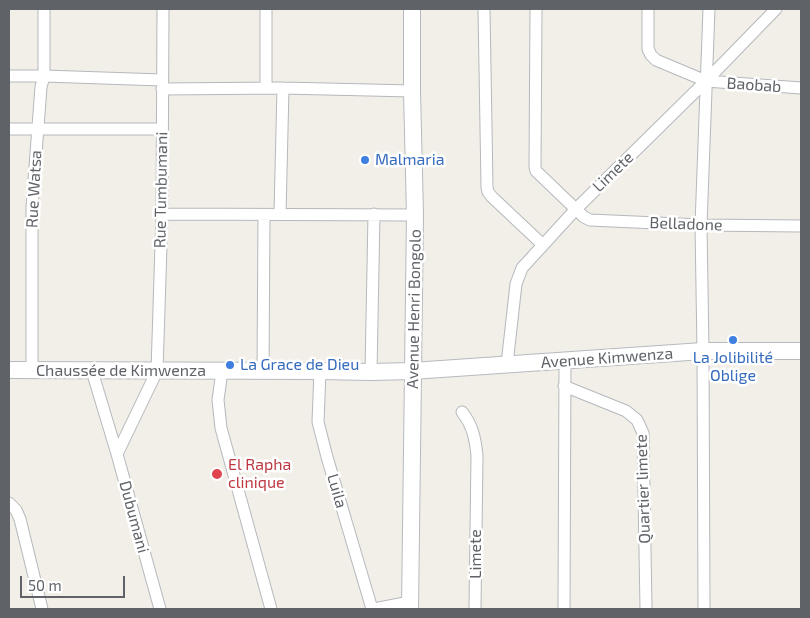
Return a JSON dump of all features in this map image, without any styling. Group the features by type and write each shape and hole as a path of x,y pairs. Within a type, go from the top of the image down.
{"street":[{"name":"Rue Watsa","path":"32,370 32,207 37,129 41,87 44,76 44,9"},
{"name":"Rue Tumbumani","path":"157,371 162,214 163,9"},
{"path":"266,9 266,88"},
{"name":"Avenue Henri Bongolo","path":"410,605 415,216 412,9"},
{"path":"484,9 488,192 544,245"},
{"name":"Belladone","path":"536,9 535,168 584,217 590,220 701,225 801,226"},
{"name":"Baobab","path":"648,9 648,49 656,60 706,81 801,88"},
{"path":"704,609 701,225 709,9"},
{"name":"Limete","path":"507,364 516,284 519,274 527,262 576,209 776,9"},
{"path":"9,76 44,76 162,84 266,88 412,91"},
{"path":"280,214 283,88"},
{"path":"9,129 162,129"},
{"path":"162,214 374,214 415,216"},
{"path":"371,372 374,214"},
{"path":"263,371 264,215"},
{"name":"Avenue Kimwenza","path":"412,371 703,351 801,351"},
{"path":"564,609 565,361"},
{"name":"Chaussée de Kimwenza","path":"9,370 412,371"},
{"name":"Dubumani","path":"92,371 160,609"},
{"path":"117,454 157,371"},
{"path":"222,371 218,400 221,428 271,609"},
{"name":"Luila","path":"320,371 318,422 373,609"},
{"name":"Quartier limete","path":"564,386 626,411 637,420 643,433 646,609"},
{"name":"Limete","path":"462,412 467,418 475,438 477,454 475,609"},
{"path":"9,503 16,510 20,520 42,609"},
{"path":"373,609 410,605"}],"place":[{"name":"Malmaria","path":"365,160"},
{"name":"La Jolibilité Oblige","path":"733,340"},
{"name":"La Grace de Dieu","path":"230,365"},
{"name":"El Rapha clinique","path":"217,474"}]}
